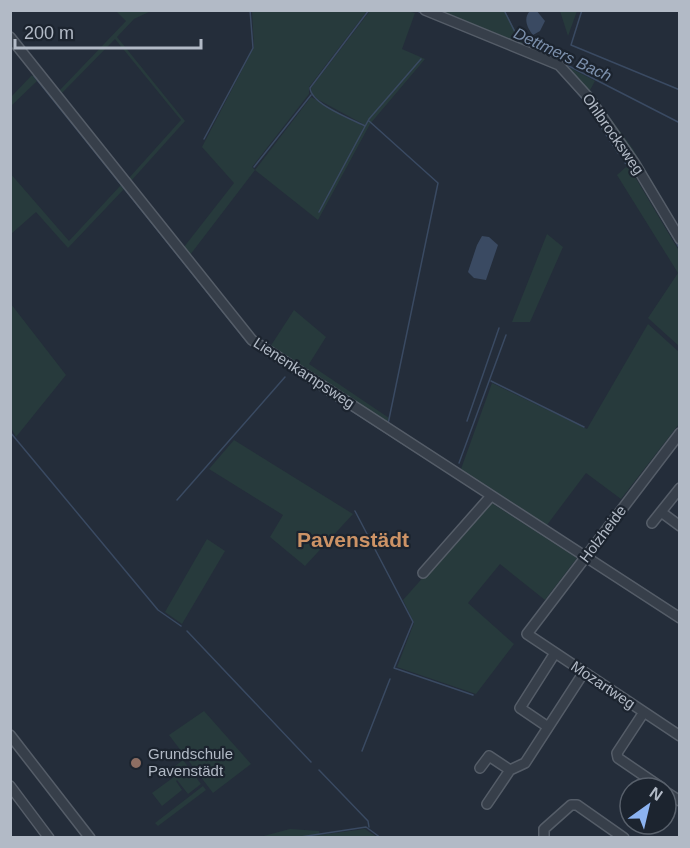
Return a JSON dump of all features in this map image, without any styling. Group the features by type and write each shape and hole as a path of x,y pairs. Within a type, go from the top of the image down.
{"street":[{"name":"Ohlbrocksweg","path":"425,10 551,61 566,71 590,98 635,164 680,239"},
{"name":"Lienenkampsweg","path":"10,37 252,340 680,618"},
{"name":"Holzheide","path":"527,634 680,433"},
{"path":"652,523 680,488"},
{"path":"423,573 491,496"},
{"path":"661,512 680,526"},
{"name":"Mozartweg","path":"527,634 680,736"},
{"path":"548,727 520,708 555,653"},
{"path":"487,804 510,770 525,763 584,672"},
{"path":"644,712 617,753 618,758 644,776"},
{"path":"10,735 90,837"},
{"path":"480,768 489,756 510,770"},
{"path":"10,786 14,798 50,837"},
{"path":"544,837 544,829 571,805 577,805 608,833 624,837"}],"shaded area":[{"path":"116,11 151,11 134,19 117,37 185,121 131,181 129,178 181,120 115,39 61,94 59,91 126,21"},
{"path":"252,11 367,11 309,87 309,94 252,167 255,170 190,255 184,247 234,183 202,147 254,47"},
{"path":"370,11 415,13 402,49 425,59 370,124 318,220 255,170 311,97 363,126 317,99 312,94 311,88"},
{"path":"439,11 505,11 522,43 520,43"},
{"path":"560,11 577,11 568,36"},
{"path":"565,65 595,81 590,90 633,149 679,227 679,235"},
{"path":"32,75 37,81 11,106 11,97"},
{"path":"626,167 631,170 679,251 679,346 648,318 678,273 617,175"},
{"path":"10,173 69,241 121,185 124,189 68,248 36,212 11,234"},
{"path":"547,234 563,247 530,322 512,322"},
{"path":"11,304 66,375 16,437 10,426"},
{"path":"294,310 326,337 309,364 389,418 388,423 270,347"},
{"path":"648,324 679,352 679,424 621,499 586,473 547,525 461,469 492,383 587,429"},
{"path":"234,440 353,514 305,566 270,537 283,515 209,469"},
{"path":"490,502 577,558 545,600 500,564 468,603 514,644 476,694 397,667 414,623 403,600"},
{"path":"207,539 225,551 182,624 165,612"},
{"path":"204,711 251,764 213,793 169,735"},
{"path":"183,760 201,784 188,794 177,780 182,790 162,806 152,793 174,777 170,770"},
{"path":"203,786 206,790 158,826 155,823"},
{"path":"290,829 319,831 320,835 365,829 377,837 260,837"}],"water":[{"path":"536,10 545,21 540,31 533,35 526,20 530,11"},
{"path":"482,236 489,237 498,245 486,280 474,278 468,272"}],"waterway":[{"path":"204,139 253,48 250,10"},
{"path":"365,126 324,105 312,94 310,88 369,10"},
{"path":"415,10 422,13"},
{"path":"504,10 519,40 518,43"},
{"path":"582,10 571,45 680,90"},
{"path":"319,212 369,119 421,59"},
{"name":"Dettmers Bach","path":"563,63 680,123"},
{"path":"34,76 247,342 285,367"},
{"path":"571,85 585,102 618,153"},
{"path":"254,167 311,95"},
{"path":"369,121 438,183 388,424"},
{"path":"625,163 632,168"},
{"path":"656,208 680,249"},
{"path":"467,421 499,328"},
{"path":"459,463 506,335"},
{"path":"290,371 422,456"},
{"path":"177,500 285,377"},
{"path":"491,381 584,427"},
{"path":"10,432 158,610 181,626"},
{"path":"491,501 579,558 549,597"},
{"path":"355,511 413,622 394,668 473,695"},
{"path":"601,530 612,514"},
{"path":"187,631 311,762"},
{"path":"362,751 390,679"},
{"path":"319,770 368,821 369,827"},
{"path":"294,838 366,827 381,838"}],"place":[{"name":"Grundschule Pavenstädt","path":"136,763"}],"district":[{"name":"Pavenstädt","path":"353,540"}]}
